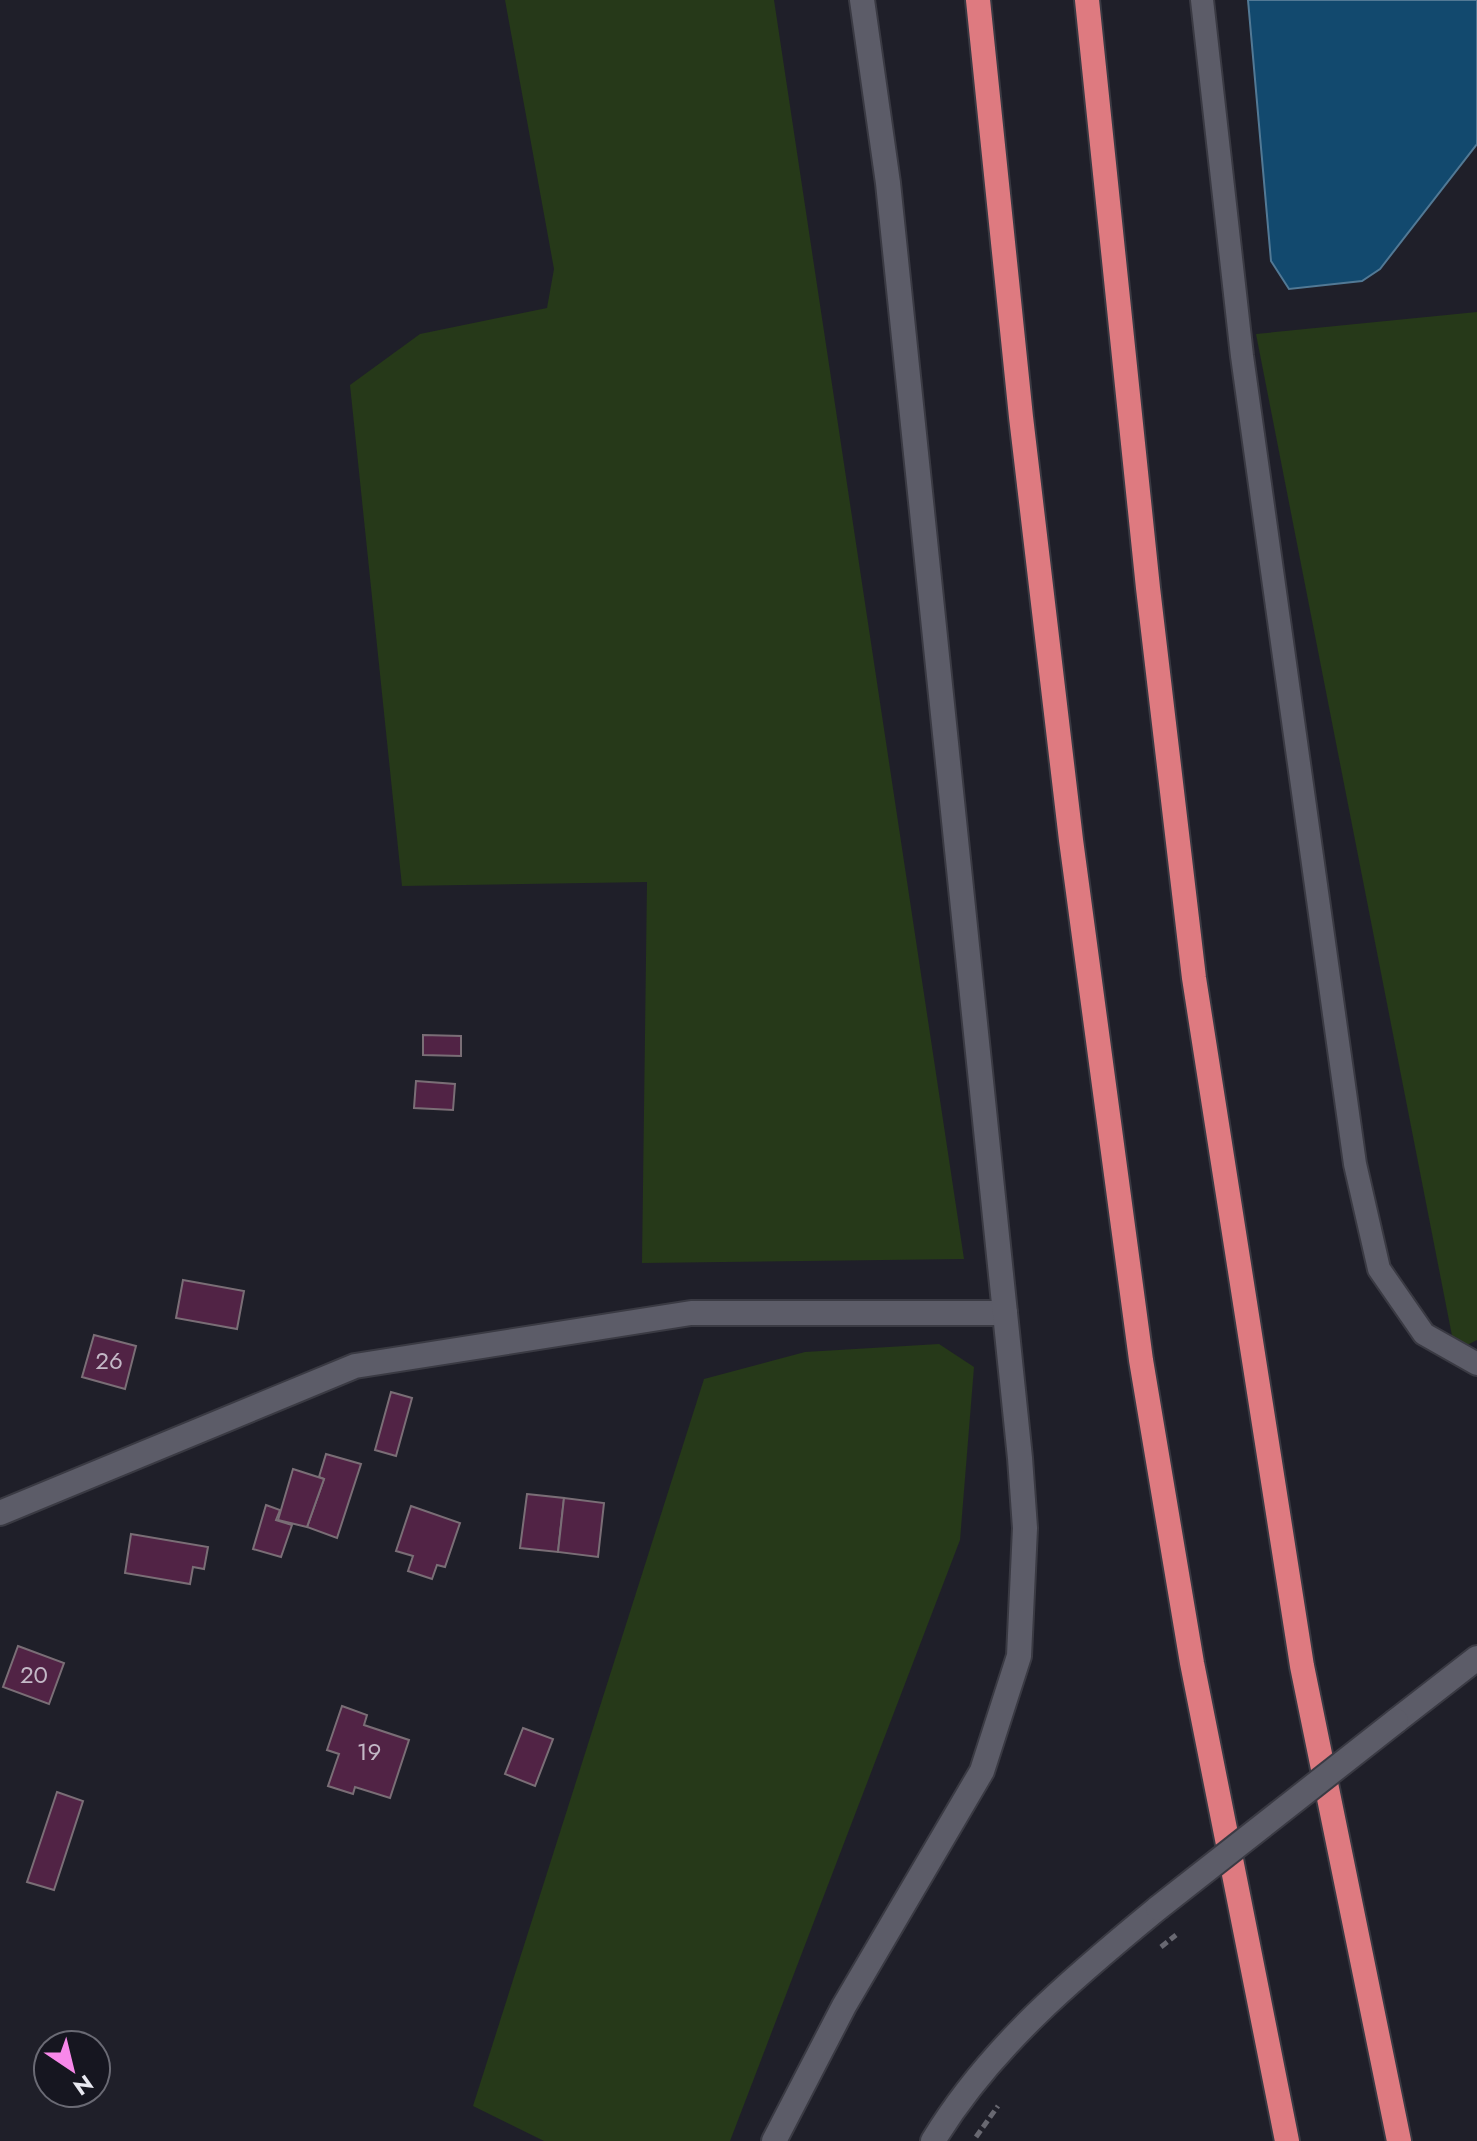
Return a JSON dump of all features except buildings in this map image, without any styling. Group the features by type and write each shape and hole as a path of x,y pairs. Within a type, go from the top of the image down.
{"highway":[{"path":"978,0 1021,417 1071,840 1141,1360 1192,1663 1287,2141"},
{"path":"1087,0 1148,588 1194,978 1302,1666 1399,2141"}],"street":[{"path":"774,2141 844,2006 982,1771 1019,1656 1025,1528 888,183 862,0"},
{"path":"0,1513 355,1366 691,1313 1005,1313"},
{"path":"933,2141 956,2103 1012,2037 1086,1967 1477,1658"}],"lane":[{"path":"1202,0 1242,356 1355,1164 1379,1269 1424,1334 1477,1364"}],"path":[{"path":"1150,1957 1161,1947"},
{"path":"973,2141 1003,2100"}],"green space":[{"path":"505,0 774,0 964,1259 642,1263 647,882 402,886 350,385 420,334 547,308 554,269"},
{"path":"1477,312 1477,1340 1455,1351 1256,334"},
{"path":"939,1344 974,1367 960,1540 730,2141 544,2141 473,2106 704,1379 805,1352"}],"water":[{"path":"1248,0 1477,0 1477,144 1380,269 1362,281 1289,289 1271,261"}]}
